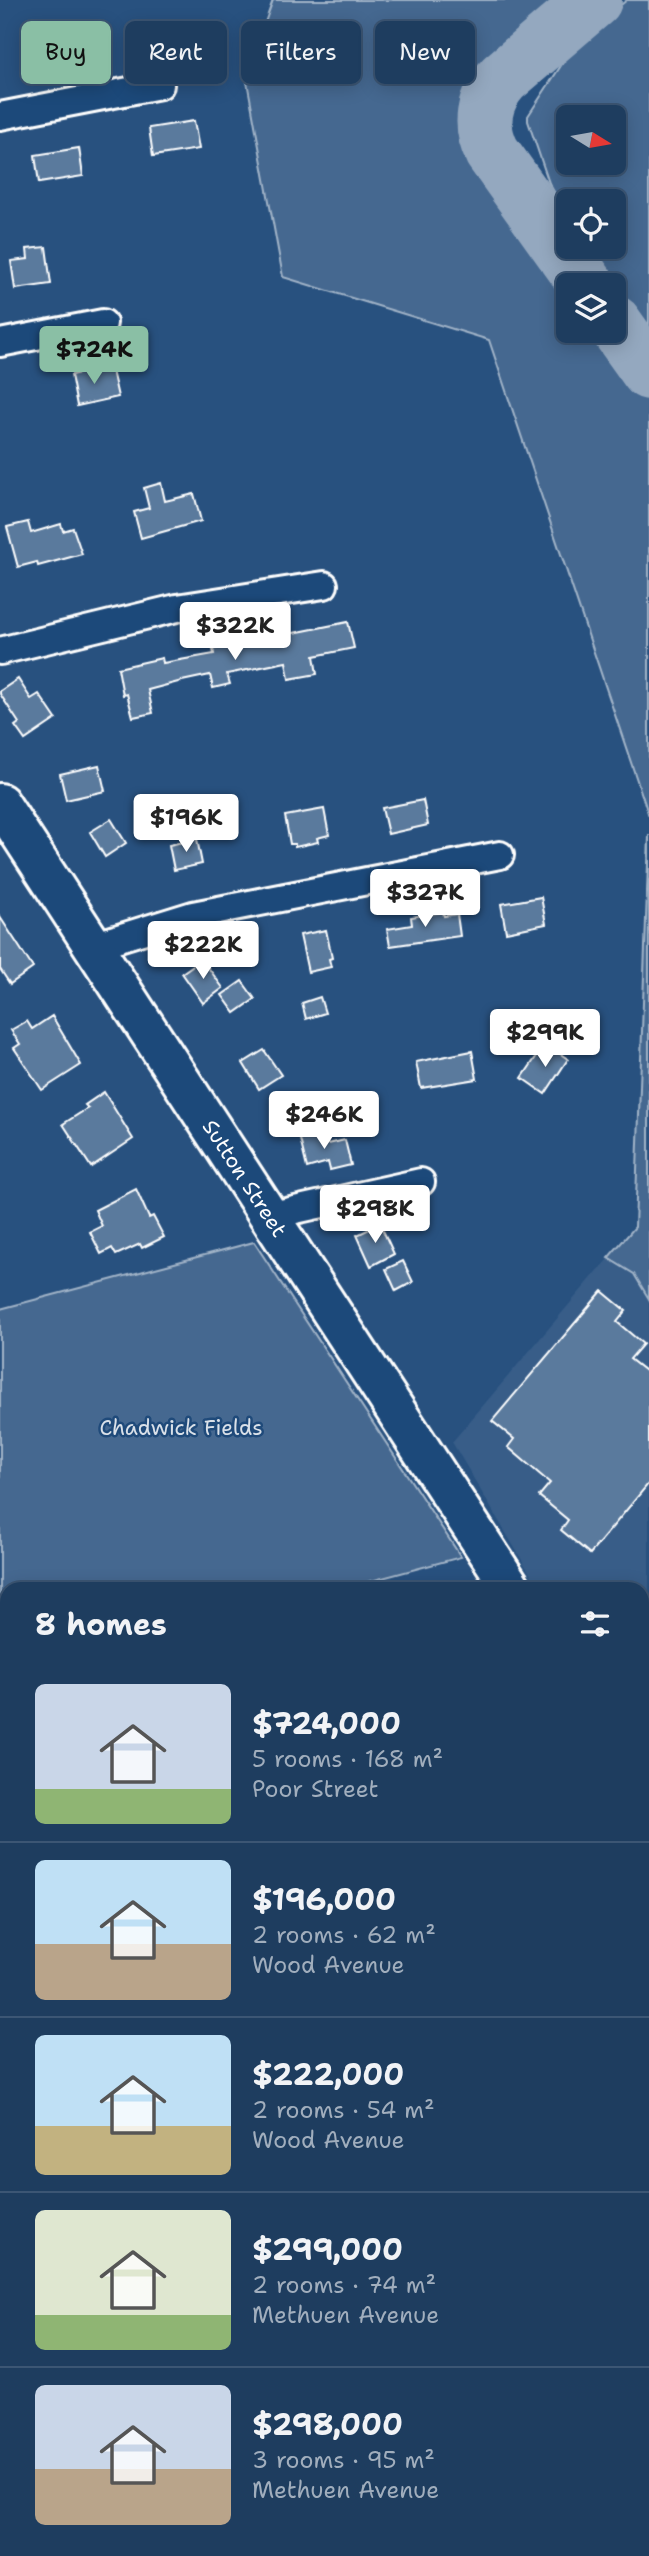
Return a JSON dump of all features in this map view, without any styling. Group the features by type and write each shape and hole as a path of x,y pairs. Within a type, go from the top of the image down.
{"highway":[{"name":"Sutton Street","path":"0,803 507,1582"}],"street":[{"path":"0,116 160,86"},
{"path":"0,343 103,323"},
{"path":"0,651 177,608 324,585"},
{"path":"93,947 193,915 500,855"},
{"path":"268,1216 421,1182"}],"shaded area":[{"path":"649,835 649,1582 535,1582 452,1442 635,1227"}],"green space":[{"path":"273,0 565,0 485,73 472,96 468,121 475,153 560,273 556,273 556,343 610,343 649,398 649,816 489,340 283,277 247,84 361,84 361,21 266,21"},
{"path":"627,0 649,0 649,336 626,302 626,273 607,273 597,259 626,259 626,189 556,189 556,195 549,183 528,121 528,116 568,55 602,20"},
{"path":"649,835 649,1299 634,1274 608,1258 635,1227"},
{"name":"Chadwick Fields","path":"254,1242 461,1557 367,1582 0,1582 0,1309"}],"building":[{"path":"194,121 199,149 153,156 149,128"},
{"path":"79,148 83,176 39,183 35,155"},
{"path":"46,247 51,284 15,289 11,261 28,259 27,249"},
{"path":"111,366 118,397 77,406 71,375"},
{"path":"161,483 165,501 194,494 201,521 141,538 134,512 149,508 144,488"},
{"path":"28,522 31,533 61,524 63,531 73,528 82,554 38,566 37,562 18,567 7,527"},
{"path":"348,622 354,648 314,656 317,674 289,679 286,662 227,674 230,684 213,688 210,675 182,681 148,690 153,713 133,717 127,694 123,695 118,668 162,658 163,663 214,654 213,649"},
{"path":"18,679 31,699 39,694 56,719 25,740 15,726 19,723 0,694 0,691"},
{"path":"99,765 105,791 66,800 60,774"},
{"path":"423,800 428,825 388,834 382,808"},
{"path":"324,809 329,835 317,838 318,842 295,847 295,844 290,844 285,816"},
{"path":"111,819 126,843 105,857 90,832"},
{"path":"197,839 202,864 174,870 169,845"},
{"path":"541,897 546,924 506,932 501,904"},
{"path":"443,912 444,916 457,914 460,936 390,946 387,929 412,925 411,917"},
{"path":"0,917 33,968 10,984 0,969"},
{"path":"326,930 332,958 329,959 331,967 308,972 300,935"},
{"path":"202,959 223,988 203,1003 182,973"},
{"path":"242,981 255,999 235,1013 222,995"},
{"path":"320,997 325,1013 306,1019 302,1003"},
{"path":"52,1016 81,1065 42,1090 14,1048 20,1044 11,1030 27,1021 32,1029"},
{"path":"545,1044 568,1059 545,1094 522,1078"},
{"path":"264,1050 281,1075 259,1089 243,1063"},
{"path":"472,1051 477,1079 421,1088 416,1062"},
{"path":"104,1092 133,1139 91,1167 63,1124 88,1108 85,1105"},
{"path":"324,1130 328,1144 345,1140 351,1165 330,1170 328,1162 307,1168 299,1135"},
{"path":"136,1189 149,1218 153,1216 164,1237 142,1248 140,1244 116,1255 112,1248 101,1254 90,1232 102,1226 95,1210"},
{"path":"380,1224 394,1254 371,1266 357,1235"},
{"path":"403,1261 413,1282 396,1291 386,1269"},
{"path":"602,1291 626,1311 617,1322 643,1344 630,1359 649,1374 649,1483 590,1554 561,1530 568,1520 539,1496 550,1483 508,1447 514,1439 492,1421"}],"taxiway":[{"path":"578,273 492,152 484,123 487,104 503,78 594,0"},
{"path":"626,340 649,372"}]}
